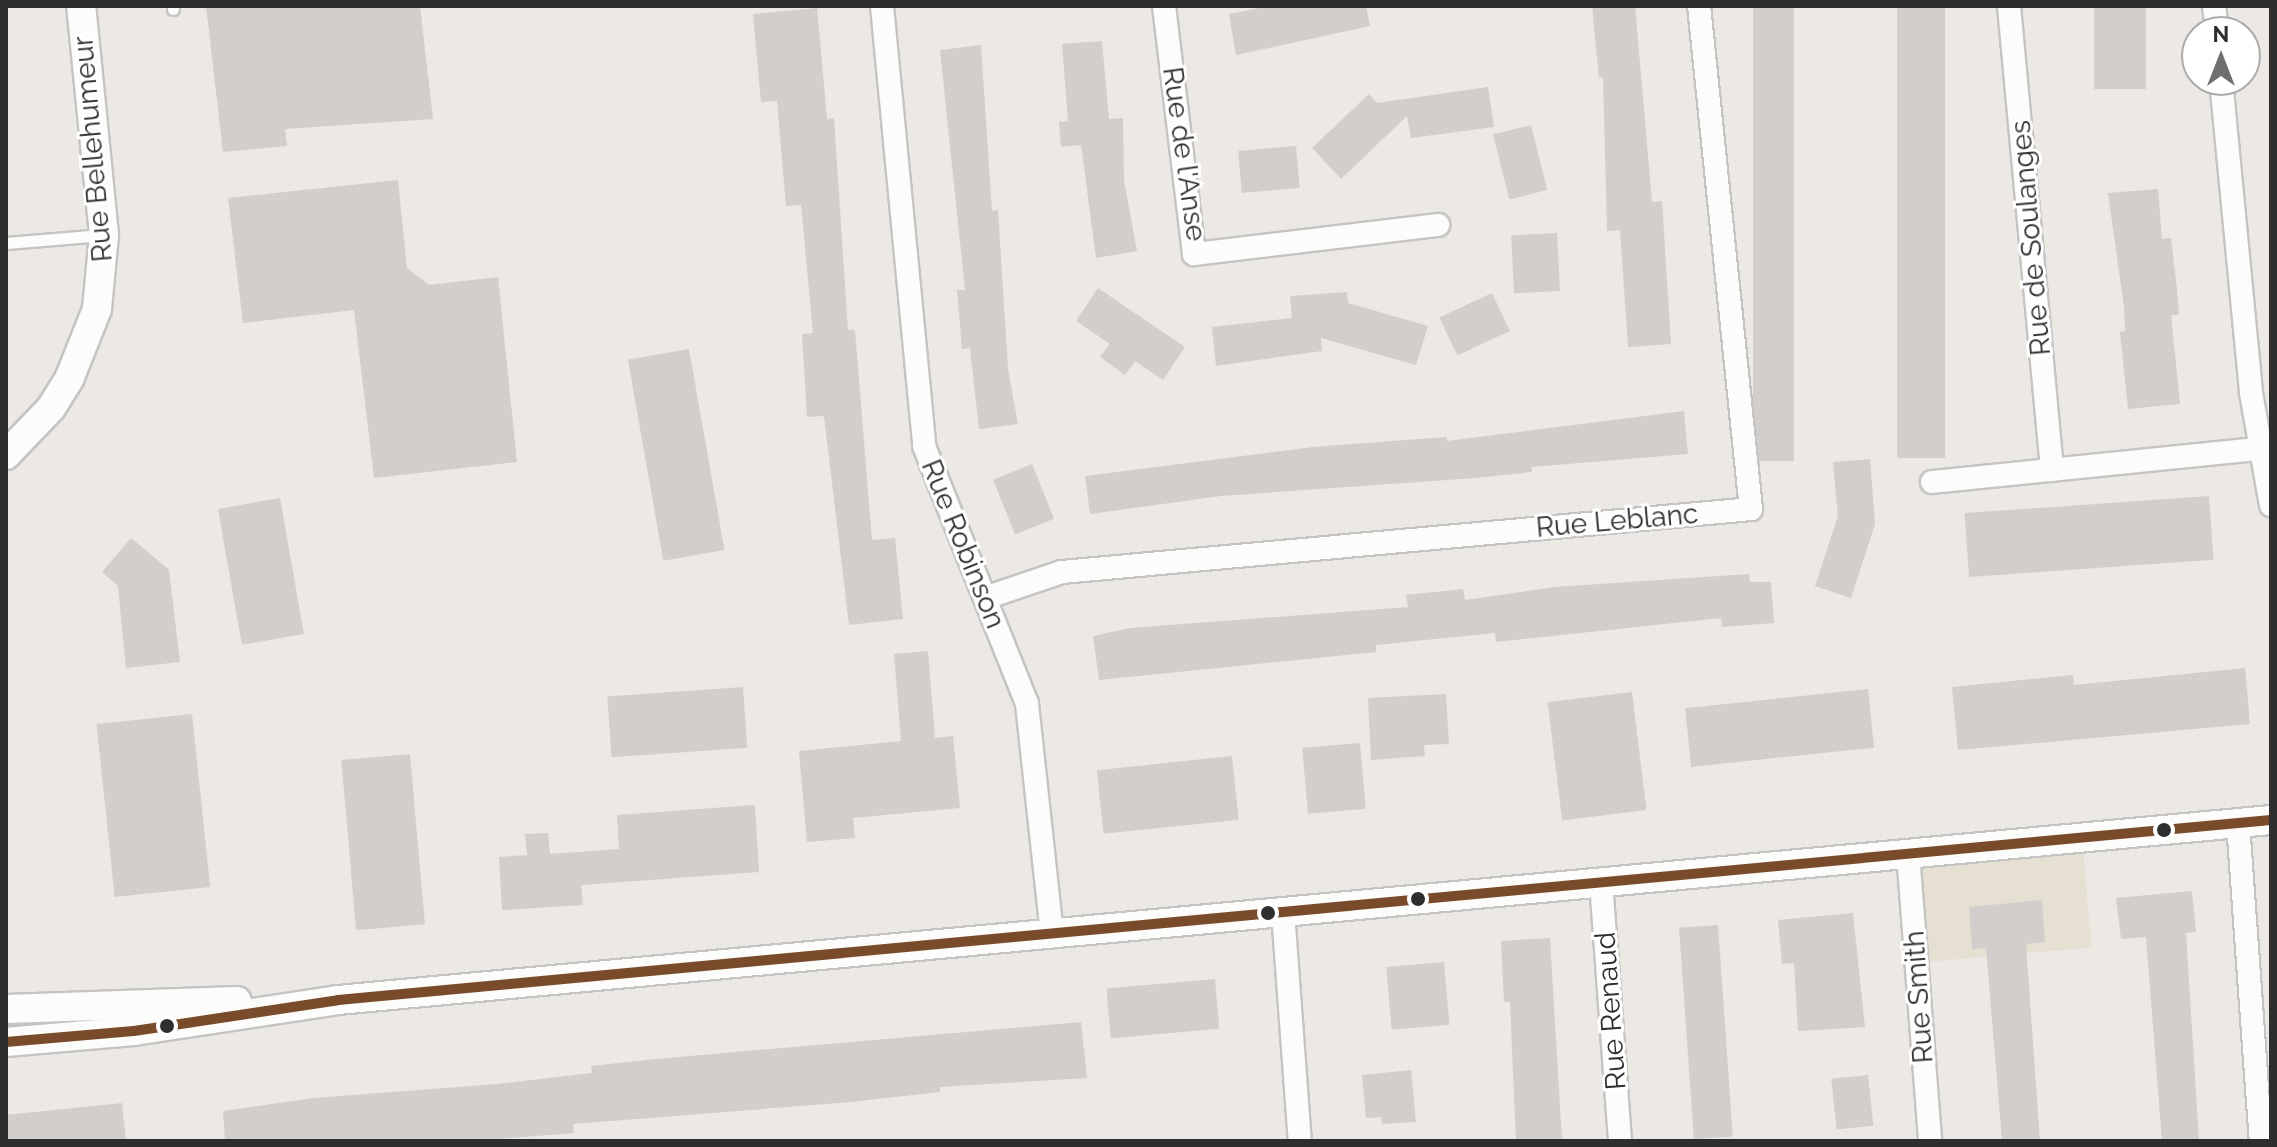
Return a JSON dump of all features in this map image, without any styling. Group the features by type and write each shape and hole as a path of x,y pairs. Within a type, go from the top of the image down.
{"street":[{"name":"Rue Bellehumeur","path":"6,455 51,408 70,377 97,309 104,235 81,6"},
{"name":"Rue Robinson","path":"882,6 924,446 1033,729 1052,934"},
{"name":"Rue de l'Anse","path":"1164,6 1194,254 1438,225"},
{"name":"Rue Leblanc","path":"985,598 1062,572 1751,509 1699,6"},
{"name":"Rue de Soulanges","path":"2009,6 2052,470"},
{"path":"2223,96 2258,449 2271,505"},
{"path":"1932,482 2258,449"},
{"path":"6,1042 134,1031 338,1000 2271,820"},
{"path":"2238,823 2261,1141"},
{"name":"Rue Smith","path":"1908,853 1930,1141"},
{"name":"Rue Renaud","path":"1601,882 1620,1141"},
{"path":"1283,912 1300,1141"},
{"path":"6,1009 338,1000"}],"lane":[{"path":"6,243 104,235"}],"shaded area":[{"path":"2082,838 2092,948 1917,963 1908,853"}],"building":[{"path":"206,6 420,6 433,119 285,129 287,146 223,152"},
{"path":"1270,6 1366,6 1370,26 1236,55 1229,14"},
{"path":"1592,6 1635,6 1652,202 1662,201 1671,344 1628,347 1620,230 1607,231 1603,77 1599,78"},
{"path":"1753,6 1794,6 1794,461 1753,461"},
{"path":"1897,6 1945,6 1945,458 1897,458"},
{"path":"2094,6 2146,6 2146,89 2094,89"},
{"path":"817,8 827,119 834,118 848,330 855,330 872,540 895,538 903,619 849,625 824,416 807,417 802,334 813,333 801,205 786,206 777,101 761,102 753,14"},
{"path":"1102,41 1109,119 1123,118 1124,180 1137,251 1096,258 1081,145 1061,147 1059,122 1068,121 1062,44"},
{"path":"981,45 992,211 998,210 1008,369 1018,424 979,429 970,348 962,349 957,290 965,290 940,50"},
{"path":"1488,87 1494,127 1411,138 1407,116 1341,179 1312,148 1369,94 1377,103"},
{"path":"1531,125 1547,190 1509,199 1493,134"},
{"path":"1296,146 1300,188 1242,193 1238,151"},
{"path":"398,180 407,268 429,285 498,277 517,462 374,478 354,310 243,323 228,198"},
{"path":"2158,189 2162,239 2171,238 2177,289 2179,315 2171,315 2180,404 2128,409 2120,332 2125,331 2124,307 2108,193"},
{"path":"1557,233 1560,291 1514,293 1511,235"},
{"path":"1098,288 1185,347 1163,380 1135,361 1125,375 1100,357 1110,344 1076,321"},
{"path":"1347,292 1348,303 1428,326 1416,365 1321,338 1322,351 1216,366 1212,327 1292,318 1290,296"},
{"path":"1492,293 1510,331 1457,356 1439,318"},
{"path":"689,349 724,550 663,561 628,360"},
{"path":"1684,411 1688,454 1531,467 1532,472 1475,478 1221,496 1090,514 1085,476 1313,447 1446,437 1447,441"},
{"path":"1870,459 1875,524 1851,598 1815,586 1838,516 1833,462"},
{"path":"1032,464 1054,519 1015,534 993,480"},
{"path":"2209,496 2213,560 1969,577 1965,513"},
{"path":"280,498 304,634 242,645 218,509"},
{"path":"131,538 169,570 180,662 126,668 118,586 102,572"},
{"path":"1749,574 1750,582 1771,582 1774,623 1722,627 1721,618 1496,642 1495,633 1376,645 1376,652 1099,680 1093,636 1130,628 1408,607 1406,595 1463,589 1465,600 1555,587"},
{"path":"928,651 935,738 953,736 960,808 853,818 855,838 807,842 799,751 901,741 894,654"},
{"path":"2245,668 2250,724 1958,750 1952,687 2073,675 2074,685"},
{"path":"743,687 747,748 612,757 607,696"},
{"path":"1868,689 1874,748 1691,767 1685,708"},
{"path":"1632,692 1647,810 1562,820 1548,702"},
{"path":"1446,694 1449,744 1424,745 1425,756 1371,760 1368,698"},
{"path":"192,714 210,887 115,897 97,724"},
{"path":"1360,743 1366,809 1308,814 1302,748"},
{"path":"410,754 425,924 356,930 341,760"},
{"path":"1232,756 1239,820 1103,834 1097,770"},
{"path":"755,805 759,872 581,885 583,905 502,910 499,857 527,855 525,834 548,833 550,854 619,849 617,815"},
{"path":"2192,891 2196,932 2186,933 2199,1141 2162,1141 2146,937 2121,939 2116,898"},
{"path":"2042,900 2045,942 2026,944 2040,1141 2002,1141 1986,948 1972,949 1969,907"},
{"path":"1853,913 1865,1027 1798,1031 1794,963 1782,964 1778,920"},
{"path":"1718,925 1733,1136 1694,1139 1679,928"},
{"path":"1550,938 1562,1141 1516,1141 1510,1002 1504,1002 1501,941"},
{"path":"1444,962 1449,1025 1392,1030 1386,967"},
{"path":"1215,979 1219,1029 1111,1038 1106,988"},
{"path":"1081,1022 1087,1078 940,1087 940,1092 851,1102 573,1124 574,1133 474,1141 225,1141 223,1111 314,1098 497,1084 592,1073 591,1066 656,1059"},
{"path":"1411,1070 1416,1122 1382,1124 1381,1117 1366,1118 1362,1075"},
{"path":"1868,1075 1873,1126 1837,1130 1831,1079"},
{"path":"122,1103 126,1141 6,1141 6,1115"}],"transit line":[{"path":"6,1042 134,1031 338,1000 2271,820"}]}
